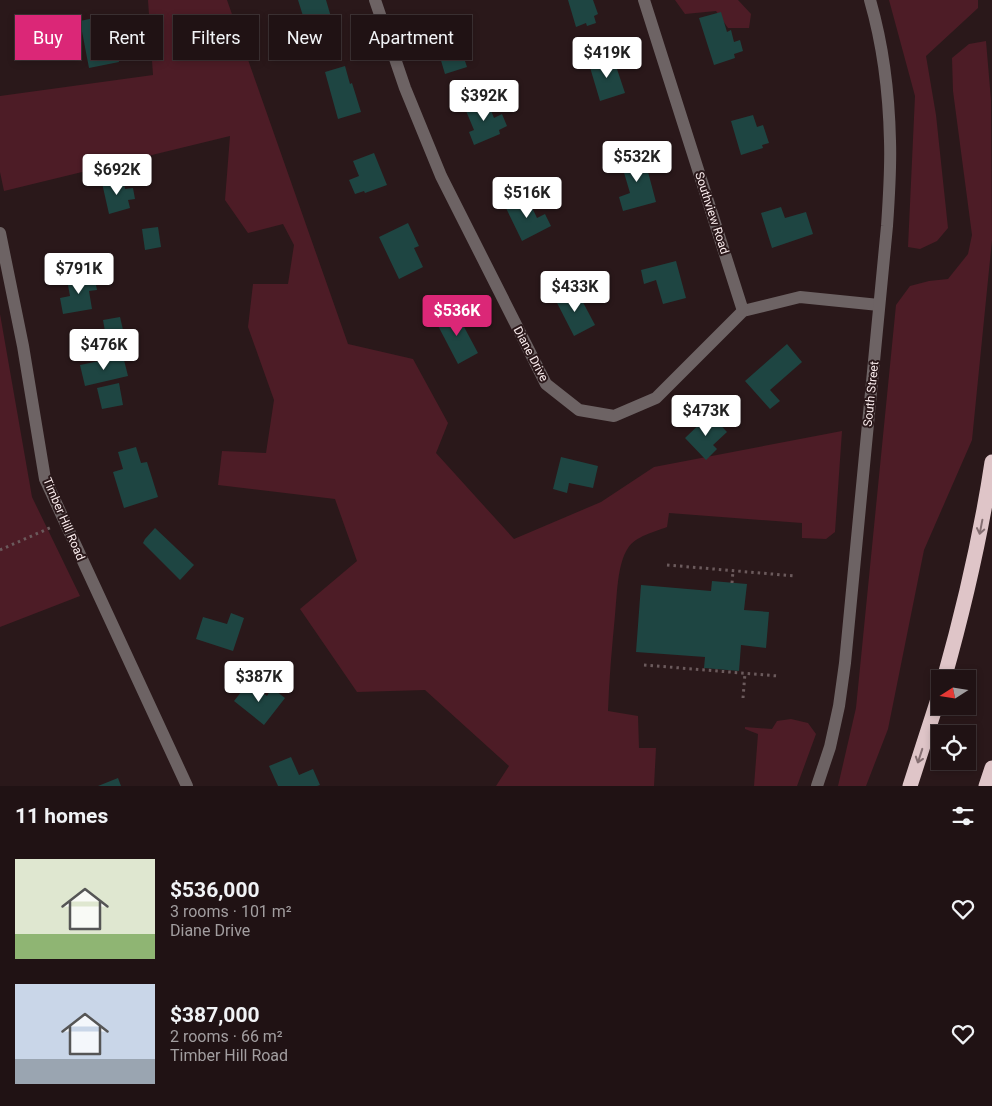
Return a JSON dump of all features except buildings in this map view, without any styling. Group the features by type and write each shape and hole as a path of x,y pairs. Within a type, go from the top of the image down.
{"highway":[{"path":"946,670 974,561 992,462"},
{"path":"910,786 933,715"},
{"path":"986,786 992,768"}],"street":[{"name":"Diane Drive","path":"375,0 405,88 441,176 546,384 580,410 614,416 656,398 743,311"},
{"name":"Southview Road","path":"644,0 743,311"},
{"name":"South Street","path":"817,786 830,747 839,706 845,663 888,217 890,141 888,96 882,52 870,0"},
{"name":"Timber Hill Road","path":"0,233 23,346 45,479 187,786"},
{"path":"743,311 800,297 879,305"}],"path":[{"path":"0,550 64,522"},
{"path":"667,565 795,576"},
{"path":"732,583 733,571"},
{"path":"644,665 778,676"},
{"path":"743,698 745,673"}],"shaded area":[{"path":"148,0 227,0 232,15 173,15 173,60 248,60 348,344 413,359 448,423 436,453 514,539 601,502 654,467 842,431 835,532 826,539 802,538 802,523 669,513 667,527 636,540 624,555 617,590 608,711 638,716 639,748 656,748 654,786 496,786 509,766 425,690 357,692 300,609 357,561 335,499 218,485 222,451 266,453 274,400 248,327 253,284 288,284 294,245 283,224 248,233 225,200 230,136 4,191 0,172 0,96 153,75 152,60 163,60 163,15 149,15"},
{"path":"675,0 738,0 751,14 749,28 728,28 716,11 685,14"},
{"path":"889,0 978,0 978,8 926,56 936,115 948,228 937,241 920,249 908,247 915,96"},
{"path":"986,41 991,100 992,240 972,440 924,550 888,729 866,786 838,786 856,708 896,305 910,286 948,279 968,254 972,235 953,91 952,58 969,44"},
{"path":"0,314 32,497 80,596 0,627"},
{"path":"791,719 808,723 816,734 797,786 754,786 758,734 745,729 745,727 772,729 777,721"}]}
